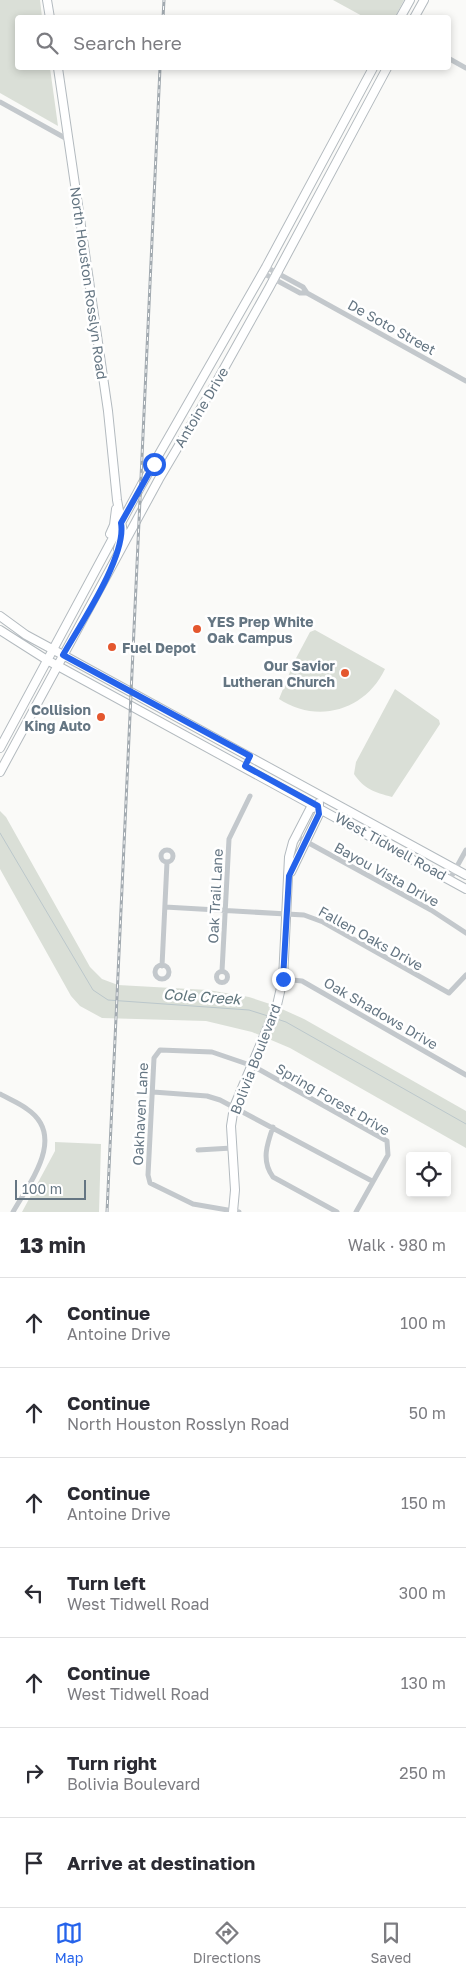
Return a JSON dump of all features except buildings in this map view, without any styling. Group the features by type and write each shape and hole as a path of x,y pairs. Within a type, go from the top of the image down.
{"main road":[{"path":"47,0 50,15"},
{"path":"402,15 410,0"},
{"path":"416,15 424,0"},
{"name":"North Houston Rosslyn Road","path":"58,70 106,395 117,502 123,532 115,560"},
{"name":"Antoine Drive","path":"0,748 130,505 265,270 372,70"},
{"name":"Antoine Drive","path":"0,772 159,478 217,381 276,276 386,70"},
{"path":"117,502 122,509 130,505"},
{"name":"North Houston Rosslyn Road","path":"99,563 114,525 117,502"},
{"path":"90,579 101,586"},
{"name":"West Tidwell Road","path":"0,616 26,635 398,836 466,875"},
{"name":"West Tidwell Road","path":"0,630 57,666 392,846 466,889"},
{"path":"114,696 119,686"},
{"path":"184,733 189,723"},
{"path":"245,766 250,756"},
{"name":"Bolivia Boulevard","path":"289,876 319,814 318,806 323,796"},
{"name":"Bolivia Boulevard","path":"235,1211 236,1190 231,1126 234,1107 253,1066 274,1012 283,979 289,857 296,836 310,809 318,806"},
{"path":"392,846 398,836"}],"street":[{"path":"451,60 466,68"},
{"path":"0,102 68,139"},
{"name":"De Soto Street","path":"265,270 300,293 307,293 466,381"},
{"name":"Oak Trail Lane","path":"222,971 229,838 250,796"},
{"name":"Bayou Vista Drive","path":"296,836 431,910 466,933"},
{"path":"450,878 466,850"},
{"path":"162,966 167,862"},
{"name":"Fallen Oaks Drive","path":"164,907 304,915 323,922 449,993 466,975"},
{"name":"Oak Shadows Drive","path":"283,979 302,980 465,1072"},
{"name":"Oakhaven Lane","path":"170,1050 160,1050 154,1058 148,1175 150,1183 194,1204 235,1211"},
{"name":"Spring Forest Drive","path":"170,1050 212,1052 253,1066 387,1140 388,1155 372,1181"},
{"path":"153,1092 207,1096 234,1107 273,1127 372,1181 356,1212"},
{"path":"0,1094 28,1109 35,1116 45,1135 43,1157 13,1212"},
{"path":"273,1127 267,1145 266,1158 268,1170 273,1177 337,1212"},
{"path":"198,1150 232,1148"}],"shaded area":[{"path":"0,0 40,0 42,15 15,15 15,70 50,70 58,126 0,93"},
{"path":"333,0 404,0 396,15 360,15"},
{"path":"315,630 385,669 376,683 353,704 324,712 309,711 294,707 279,699 294,662 310,632"},
{"path":"395,689 439,720 440,724 392,797 370,789 354,774 356,762"},
{"path":"0,811 6,817 90,967 102,979 118,985 208,990 249,997 304,1019 466,1111 466,1148 290,1048 252,1032 206,1021 102,1018 80,1006 71,996 0,869"},
{"path":"55,1142 101,1144 99,1212 22,1212 55,1151"}],"waterway":[{"name":"Cole Creek","path":"0,833 93,990 108,1000 249,1010 268,1016"},
{"name":"Cole Creek","path":"274,1018 286,1022 466,1124"}],"railway":[{"path":"163,15 164,0"},
{"path":"107,1212 160,70"}],"place":[{"name":"YES Prep White Oak Campus","path":"197,629"},
{"name":"Fuel Depot","path":"112,647"},
{"name":"Our Savior Lutheran Church","path":"345,673"},
{"name":"Collision King Auto","path":"101,717"}],"route":[{"path":"154,464 121,523 123,532 115,560 63,655 250,756 245,766 318,806 319,814 289,876 283,979"}]}
